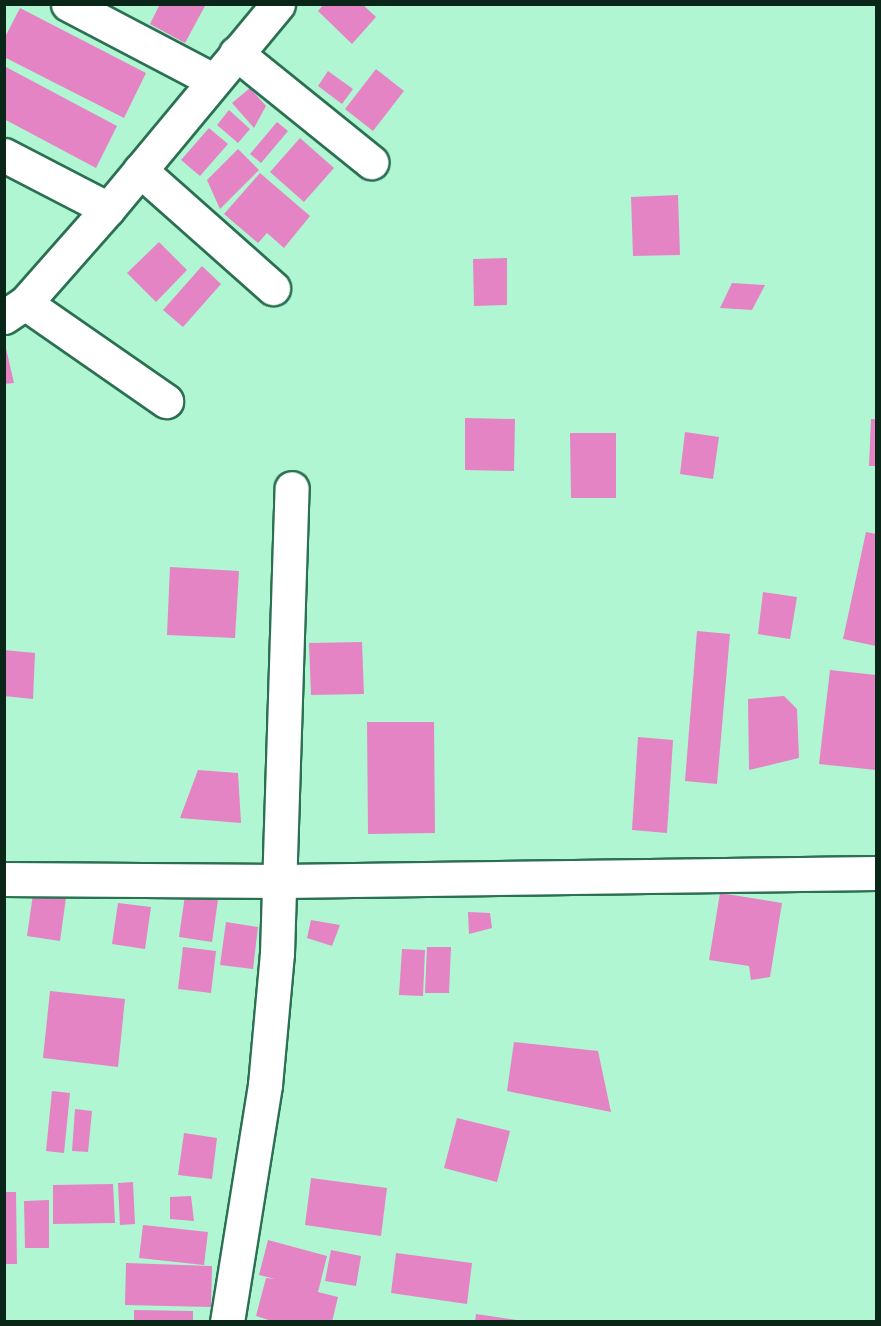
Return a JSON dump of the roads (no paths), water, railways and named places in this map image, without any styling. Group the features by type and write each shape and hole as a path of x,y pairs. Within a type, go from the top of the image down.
{"street":[{"path":"68,4 213,80"},
{"path":"166,401 15,310 108,209 278,4"},
{"path":"236,53 371,162"},
{"path":"4,155 108,209"},
{"path":"140,170 273,288"},
{"path":"227,1322 265,1085 282,881 292,488"},
{"path":"4,879 282,881 876,873"}]}
